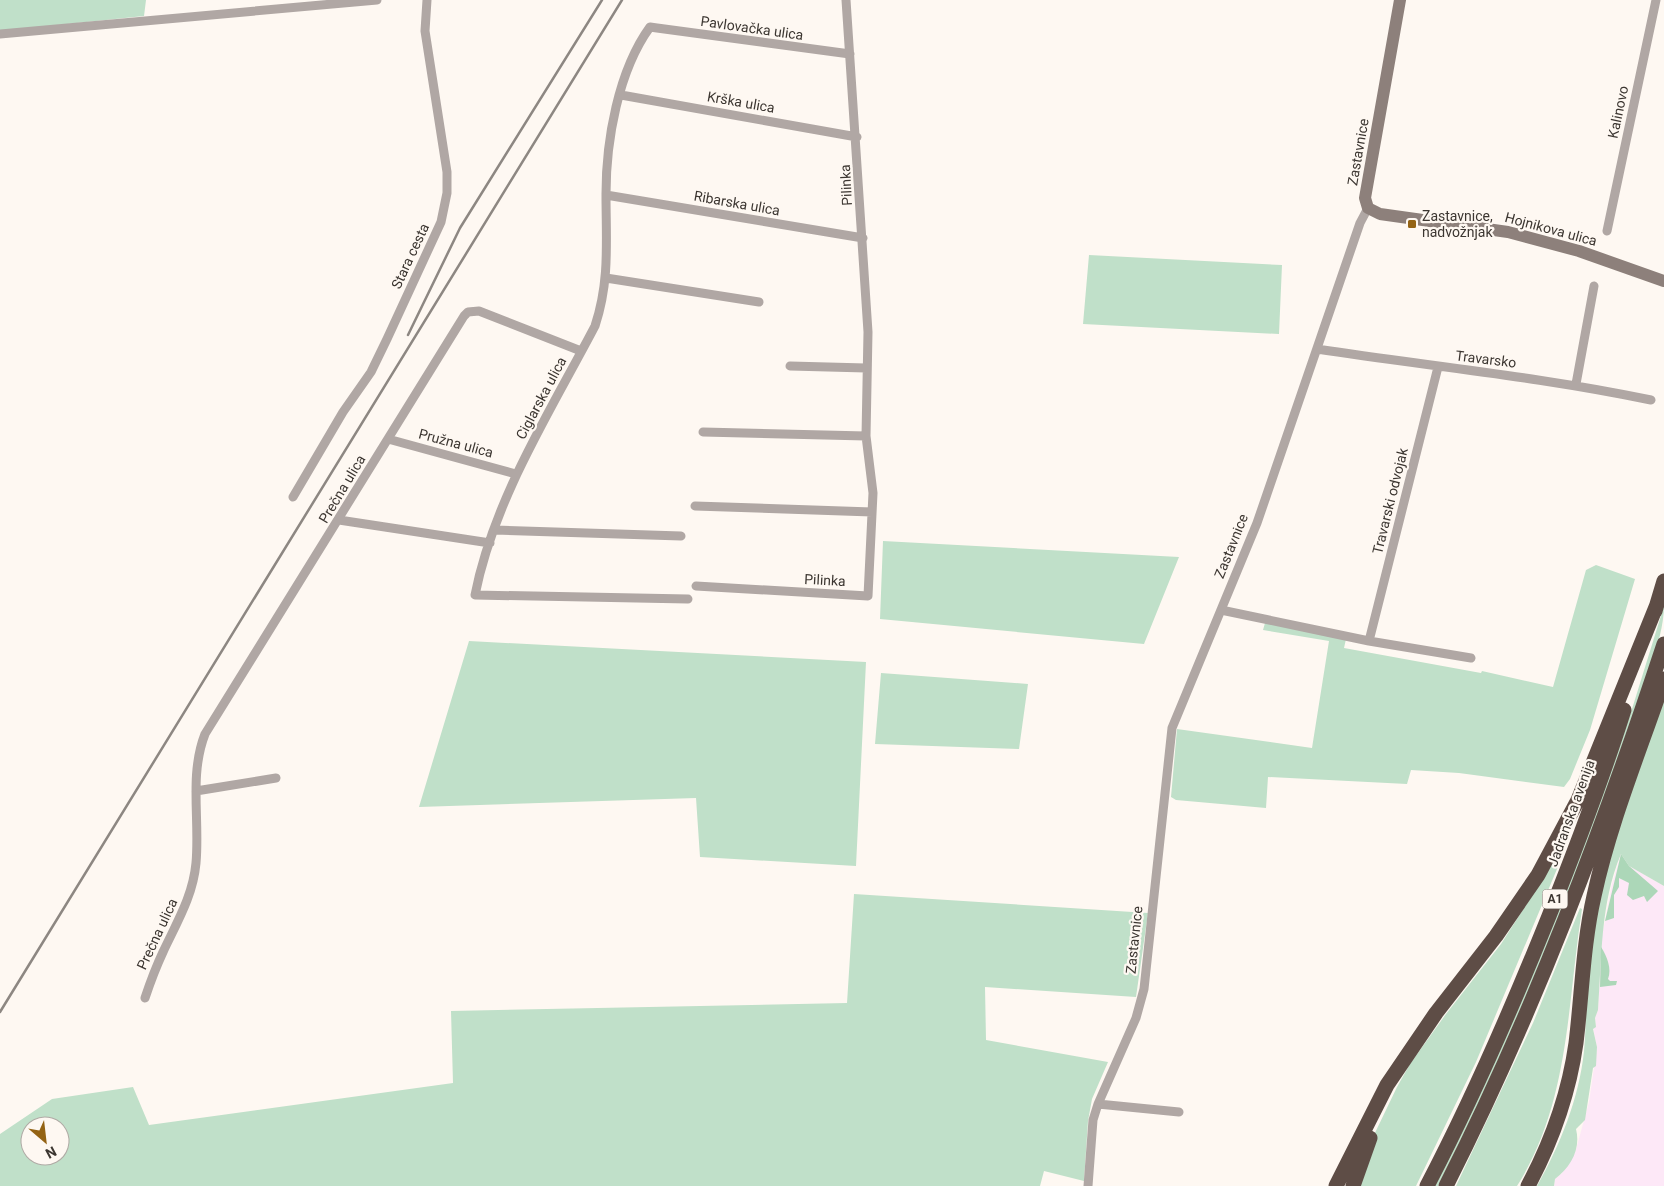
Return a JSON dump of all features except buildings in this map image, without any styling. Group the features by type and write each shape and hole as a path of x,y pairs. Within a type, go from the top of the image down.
{"highway":[{"name":"Jadranska avenija","path":"1428,1186 1513,1004 1569,864 1614,742 1664,581"},
{"path":"1336,1186 1386,1085 1436,1014 1496,936 1538,875 1578,800 1658,602"},
{"name":"A1","path":"1446,1186 1488,1102 1569,912 1614,794 1664,644"},
{"path":"1527,1186 1554,1132 1564,1098 1576,1044 1585,945 1594,895 1606,852 1664,679"},
{"path":"1353,1186 1364,1152 1398,1070"}],"main road":[{"name":"Zastavnice","path":"1368,208 1365,198 1400,0"},
{"name":"Hojnikova ulica","path":"1368,208 1380,214 1508,232 1579,251 1664,281"}],"street":[{"path":"0,34 377,0"},
{"name":"Stara cesta","path":"293,497 343,412 371,372 441,222 447,193 447,172 425,31 426,0"},
{"name":"Pilinka","path":"696,586 868,596 872,476 866,436 868,332 857,137 846,0"},
{"name":"Kalinovo","path":"1607,230 1656,0"},
{"name":"Pavlovačka ulica","path":"650,27 850,54"},
{"name":"Ciglarska ulica","path":"650,27 630,63 609,143 606,195 606,278 597,319 516,474 490,543 476,595 688,600"},
{"name":"Krška ulica","path":"621,95 857,137"},
{"name":"Ribarska ulica","path":"606,195 863,238"},
{"name":"Zastavnice","path":"1088,1186 1093,1120 1098,1104 1136,1018 1144,989 1172,728 1257,524 1360,223 1368,208"},
{"path":"606,278 759,302"},
{"path":"1576,384 1594,286"},
{"name":"Prečna ulica","path":"144,998 188,901 196,863 196,766 199,749 213,718 468,312 478,311 581,352"},
{"name":"Travarsko","path":"1318,349 1438,367 1576,384 1651,400"},
{"path":"790,366 866,368"},
{"name":"Travarski odvojak","path":"1369,642 1438,367"},
{"path":"703,432 866,436"},
{"name":"Pružna ulica","path":"388,439 516,474"},
{"path":"695,506 872,512"},
{"path":"339,520 490,543"},
{"path":"495,530 681,536"},
{"path":"1221,610 1369,642 1471,658"},
{"path":"196,791 276,778"},
{"path":"1098,1104 1179,1112"}],"shaded area":[{"path":"1621,854 1629,866 1664,886 1664,1186 1554,1186 1555,1179 1562,1173 1575,1153 1589,1102 1597,1047 1593,1028 1596,1027 1595,1018 1598,1010 1602,936 1612,884"}],"green space":[{"path":"0,0 146,0 144,16 0,31"},
{"path":"1089,255 1282,265 1279,334 1083,324"},
{"path":"883,541 1179,557 1144,644 880,619"},
{"path":"1596,565 1635,579 1590,730 1570,779 1564,787 1459,773 1411,770 1407,784 1268,777 1266,808 1176,800 1171,797 1177,729 1312,748 1329,641 1263,630 1265,623 1346,639 1344,648 1481,673 1482,671 1553,687 1586,570"},
{"path":"1664,606 1660,636 1650,671 1585,851 1541,965 1492,1077 1438,1186 1434,1186 1597,810 1632,709"},
{"path":"469,641 866,662 856,866 700,857 696,798 419,807"},
{"path":"881,673 1028,684 1019,749 875,744"},
{"path":"1664,699 1664,886 1629,866 1621,854 1609,892 1603,931 1598,1010 1595,1018 1596,1027 1593,1029 1597,1047 1596,1066 1593,1068 1585,1120 1576,1129 1577,1144 1573,1157 1566,1169 1555,1179 1554,1186 1537,1186 1561,1138 1578,1087 1584,1051 1589,957 1601,891 1630,794"},
{"path":"1562,849 1564,850 1557,869 1476,1062 1416,1186 1359,1186 1373,1137 1410,1064 1446,1014 1501,944"},
{"path":"1621,854 1629,866 1658,891 1647,902 1644,896 1633,900 1627,895 1629,883 1619,878 1619,887 1614,895 1614,918 1605,921"},
{"path":"854,894 1148,913 1136,997 985,987 986,1040 1108,1062 1092,1099 1088,1121 1084,1181 1044,1171 1040,1186 0,1186 0,1134 20,1121 20,1166 70,1166 70,1116 27,1116 52,1099 133,1087 149,1125 453,1083 451,1011 847,1003"},
{"path":"1580,908 1582,909 1564,1052 1547,1121 1534,1154 1517,1186 1456,1186 1533,1023"},
{"path":"1601,947 1608,963 1608,979 1610,981 1617,981 1616,985 1600,987"}],"railway":[{"path":"408,335 460,228 602,0"},
{"path":"0,1012 622,0"}],"place":[{"name":"Zastavnice, nadvožnjak","path":"1412,224"}]}
